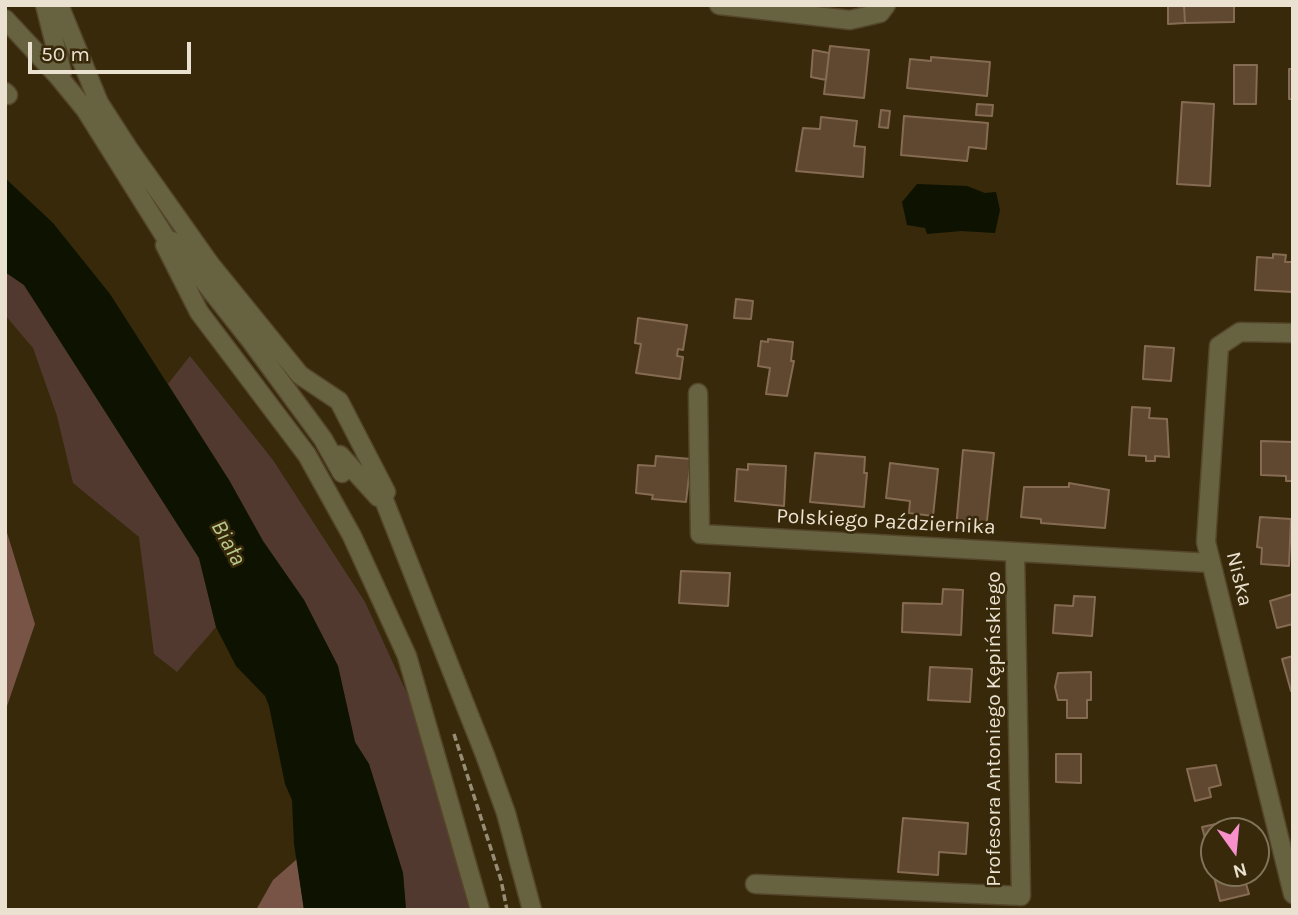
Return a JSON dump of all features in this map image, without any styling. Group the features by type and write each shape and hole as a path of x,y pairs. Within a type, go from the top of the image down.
{"street":[{"path":"45,5 62,72 58,75"},
{"path":"59,5 99,103 218,274 300,375 339,401 386,492 378,497 340,455 339,466 251,341 172,241 165,245 199,312 307,455 352,536 407,656 480,910"},
{"path":"719,5 850,20 880,13 886,5"},
{"path":"5,15 58,75 128,176 169,243"},
{"name":"Niska","path":"1293,333 1240,332 1219,346 1206,542 1293,894"},
{"name":"Polskiego Października","path":"698,393 700,534 1211,563"},
{"path":"382,495 485,755 506,814 531,910"},
{"name":"Profesora Antoniego Kępińskiego","path":"755,884 1021,896 1015,552"}],"shaded area":[{"path":"5,272 24,285 199,558 216,627 177,672 154,654 139,537 73,483 57,416 33,348 5,315"},
{"path":"190,356 273,460 365,602 410,700 440,788 472,910 406,910 403,873 369,764 355,742 338,666 304,600 263,541 229,480 168,384"},
{"path":"5,526 35,624 5,712"},
{"path":"297,859 304,910 256,910 273,880"}],"water":[{"name":"Biała","path":"5,178 53,223 110,294 229,480 263,541 304,600 338,666 355,742 369,764 403,873 406,910 304,910 294,844 292,800 285,784 265,696 236,666 216,627 199,558 24,285 5,272"},
{"path":"917,184 967,186 985,193 996,192 1000,210 995,233 961,231 927,234 925,228 907,225 902,202"}],"building":[{"path":"1168,5 1184,5 1185,23 1168,24"},
{"path":"1184,5 1234,5 1234,22 1185,23"},
{"path":"830,46 869,50 864,98 824,94"},
{"path":"813,50 829,53 826,80 811,77"},
{"path":"931,57 990,62 987,96 907,88 910,59 931,61"},
{"path":"1234,65 1257,65 1256,104 1234,104"},
{"path":"1289,69 1293,69 1293,99 1289,99"},
{"path":"1182,102 1214,104 1210,186 1177,184"},
{"path":"977,104 993,105 992,116 976,115"},
{"path":"881,110 890,111 888,128 879,127"},
{"path":"904,116 988,123 986,149 969,147 967,161 901,155"},
{"path":"821,117 857,121 854,146 865,147 863,177 796,171 803,128 820,129"},
{"path":"1273,254 1286,255 1285,262 1293,262 1293,292 1255,290 1257,257 1273,258"},
{"path":"736,299 753,301 751,319 734,318"},
{"path":"638,318 687,325 683,350 678,349 677,356 683,357 680,379 636,373 641,344 635,343"},
{"path":"768,339 793,342 791,361 794,361 787,396 766,394 770,368 758,366 761,341 768,342"},
{"path":"1145,346 1174,348 1171,381 1143,379"},
{"path":"1132,407 1150,408 1149,418 1167,419 1169,457 1155,456 1155,461 1146,461 1146,456 1129,455"},
{"path":"1261,441 1293,442 1293,481 1286,481 1286,476 1261,475"},
{"path":"963,450 994,453 986,530 956,528"},
{"path":"815,453 865,457 864,473 867,473 864,507 810,502"},
{"path":"656,456 691,459 686,502 652,499 653,495 636,493 638,465 655,466"},
{"path":"890,463 938,469 933,516 909,513 910,501 886,498"},
{"path":"748,464 786,466 784,506 735,501 737,469 748,470"},
{"path":"1069,483 1109,490 1105,528 1041,523 1041,519 1021,517 1024,487 1069,487"},
{"path":"1260,517 1291,519 1289,566 1261,564 1262,548 1257,547"},
{"path":"681,571 730,573 728,606 679,603"},
{"path":"943,589 963,590 961,635 902,632 903,603 942,604"},
{"path":"1293,594 1293,624 1277,628 1270,601"},
{"path":"1074,596 1095,597 1092,636 1053,633 1055,605 1073,606"},
{"path":"1293,656 1293,690 1291,691 1282,659"},
{"path":"930,667 972,669 970,702 928,700"},
{"path":"1091,672 1091,700 1087,700 1087,718 1067,718 1067,700 1058,700 1055,687 1058,673"},
{"path":"1056,754 1081,754 1081,783 1056,782"},
{"path":"1216,765 1221,785 1209,788 1211,797 1195,801 1187,769"},
{"path":"903,818 968,823 966,854 939,852 938,875 898,872"},
{"path":"1216,887 1247,887 1249,894 1220,901"}]}
